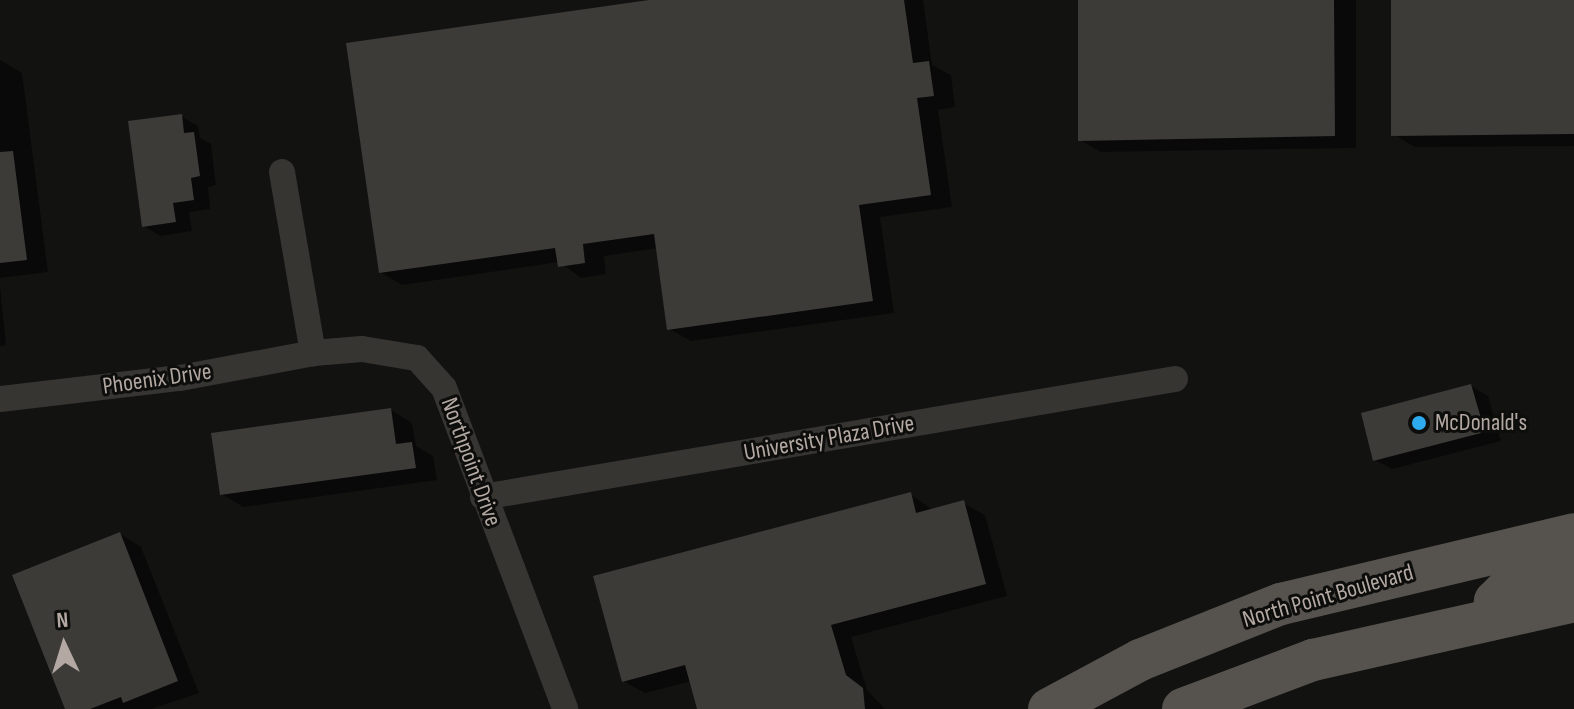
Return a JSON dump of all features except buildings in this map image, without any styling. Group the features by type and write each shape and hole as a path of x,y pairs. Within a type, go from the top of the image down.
{"main road":[{"name":"North Point Boulevard","path":"1049,709 1140,660 1281,604 1574,534"},
{"path":"1493,617 1495,601 1513,583 1574,567"},
{"path":"1183,709 1313,660 1574,601"}],"street":[{"path":"282,172 313,353"},
{"name":"Northpoint Drive","path":"313,353 362,349 417,358 444,388 565,709"},
{"name":"Phoenix Drive","path":"0,399 180,378 313,353"},
{"name":"University Plaza Drive","path":"483,497 1175,379"}],"place":[{"name":"McDonald's","path":"1419,423"}]}
